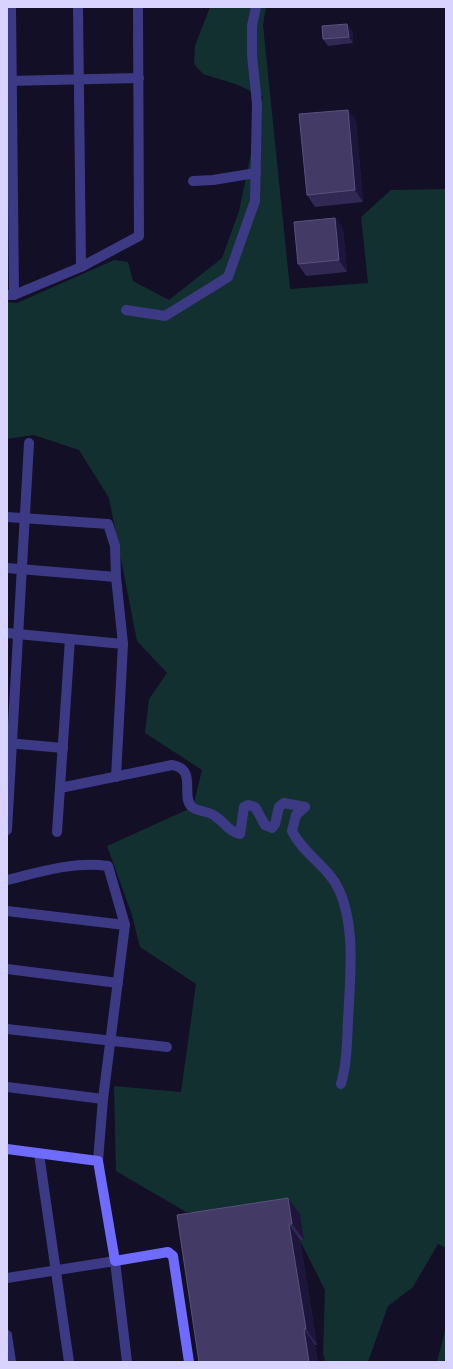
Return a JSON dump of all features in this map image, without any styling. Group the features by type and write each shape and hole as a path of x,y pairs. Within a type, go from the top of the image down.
{"street":[{"path":"11,7 9,81 11,295 81,267 139,236 138,7"},
{"path":"78,7 81,267"},
{"path":"126,310 165,316 228,277 255,200 257,104 252,55 252,26 256,7"},
{"path":"9,81 138,78"},
{"path":"193,181 213,180 256,173"},
{"path":"7,830 9,743 18,634 29,443"},
{"path":"7,517 108,524 115,546 116,577 123,644 116,777"},
{"path":"7,568 116,577"},
{"path":"7,632 123,644"},
{"path":"57,832 70,639"},
{"path":"9,743 62,748"},
{"path":"60,788 172,766 182,769 187,778 189,802 192,807 215,815 223,824 240,834 244,807 248,805 255,807 265,825 272,828 275,824 279,806 284,803 305,807 296,815 292,831 298,844 329,875 339,889 347,915 349,987 346,1069 341,1084"},
{"path":"7,880 60,868 96,864 108,866 125,925 103,1099 98,1161 115,1261 127,1362"},
{"path":"7,911 125,925"},
{"path":"7,969 118,984"},
{"path":"7,1029 168,1047"},
{"path":"7,1087 103,1099"},
{"path":"7,1150 98,1161"},
{"path":"39,1154 69,1362"},
{"path":"7,1278 56,1272 168,1252 173,1256 189,1362"},
{"path":"7,1334 11,1362"}],"green space":[{"path":"210,7 266,7 263,25 290,289 368,283 361,217 391,190 446,189 446,1248 438,1244 413,1287 388,1306 368,1362 325,1362 323,1353 325,1290 286,1213 186,1212 116,1171 114,1086 181,1092 196,984 140,947 132,915 107,846 193,807 202,770 145,733 149,699 167,673 137,641 109,498 79,450 34,435 7,439 7,302 17,303 114,260 128,262 133,281 169,300 222,258 239,211 263,97 238,85 203,74 194,64 195,46"},
{"path":"446,1327 446,1362 437,1362"}],"building":[{"path":"347,24 349,37 323,39 322,26"},
{"path":"348,110 355,190 307,195 299,114"},
{"path":"335,218 339,260 298,264 294,222"},
{"path":"288,1198 292,1224 289,1224 306,1329 304,1329 309,1362 199,1362 177,1215"}]}
